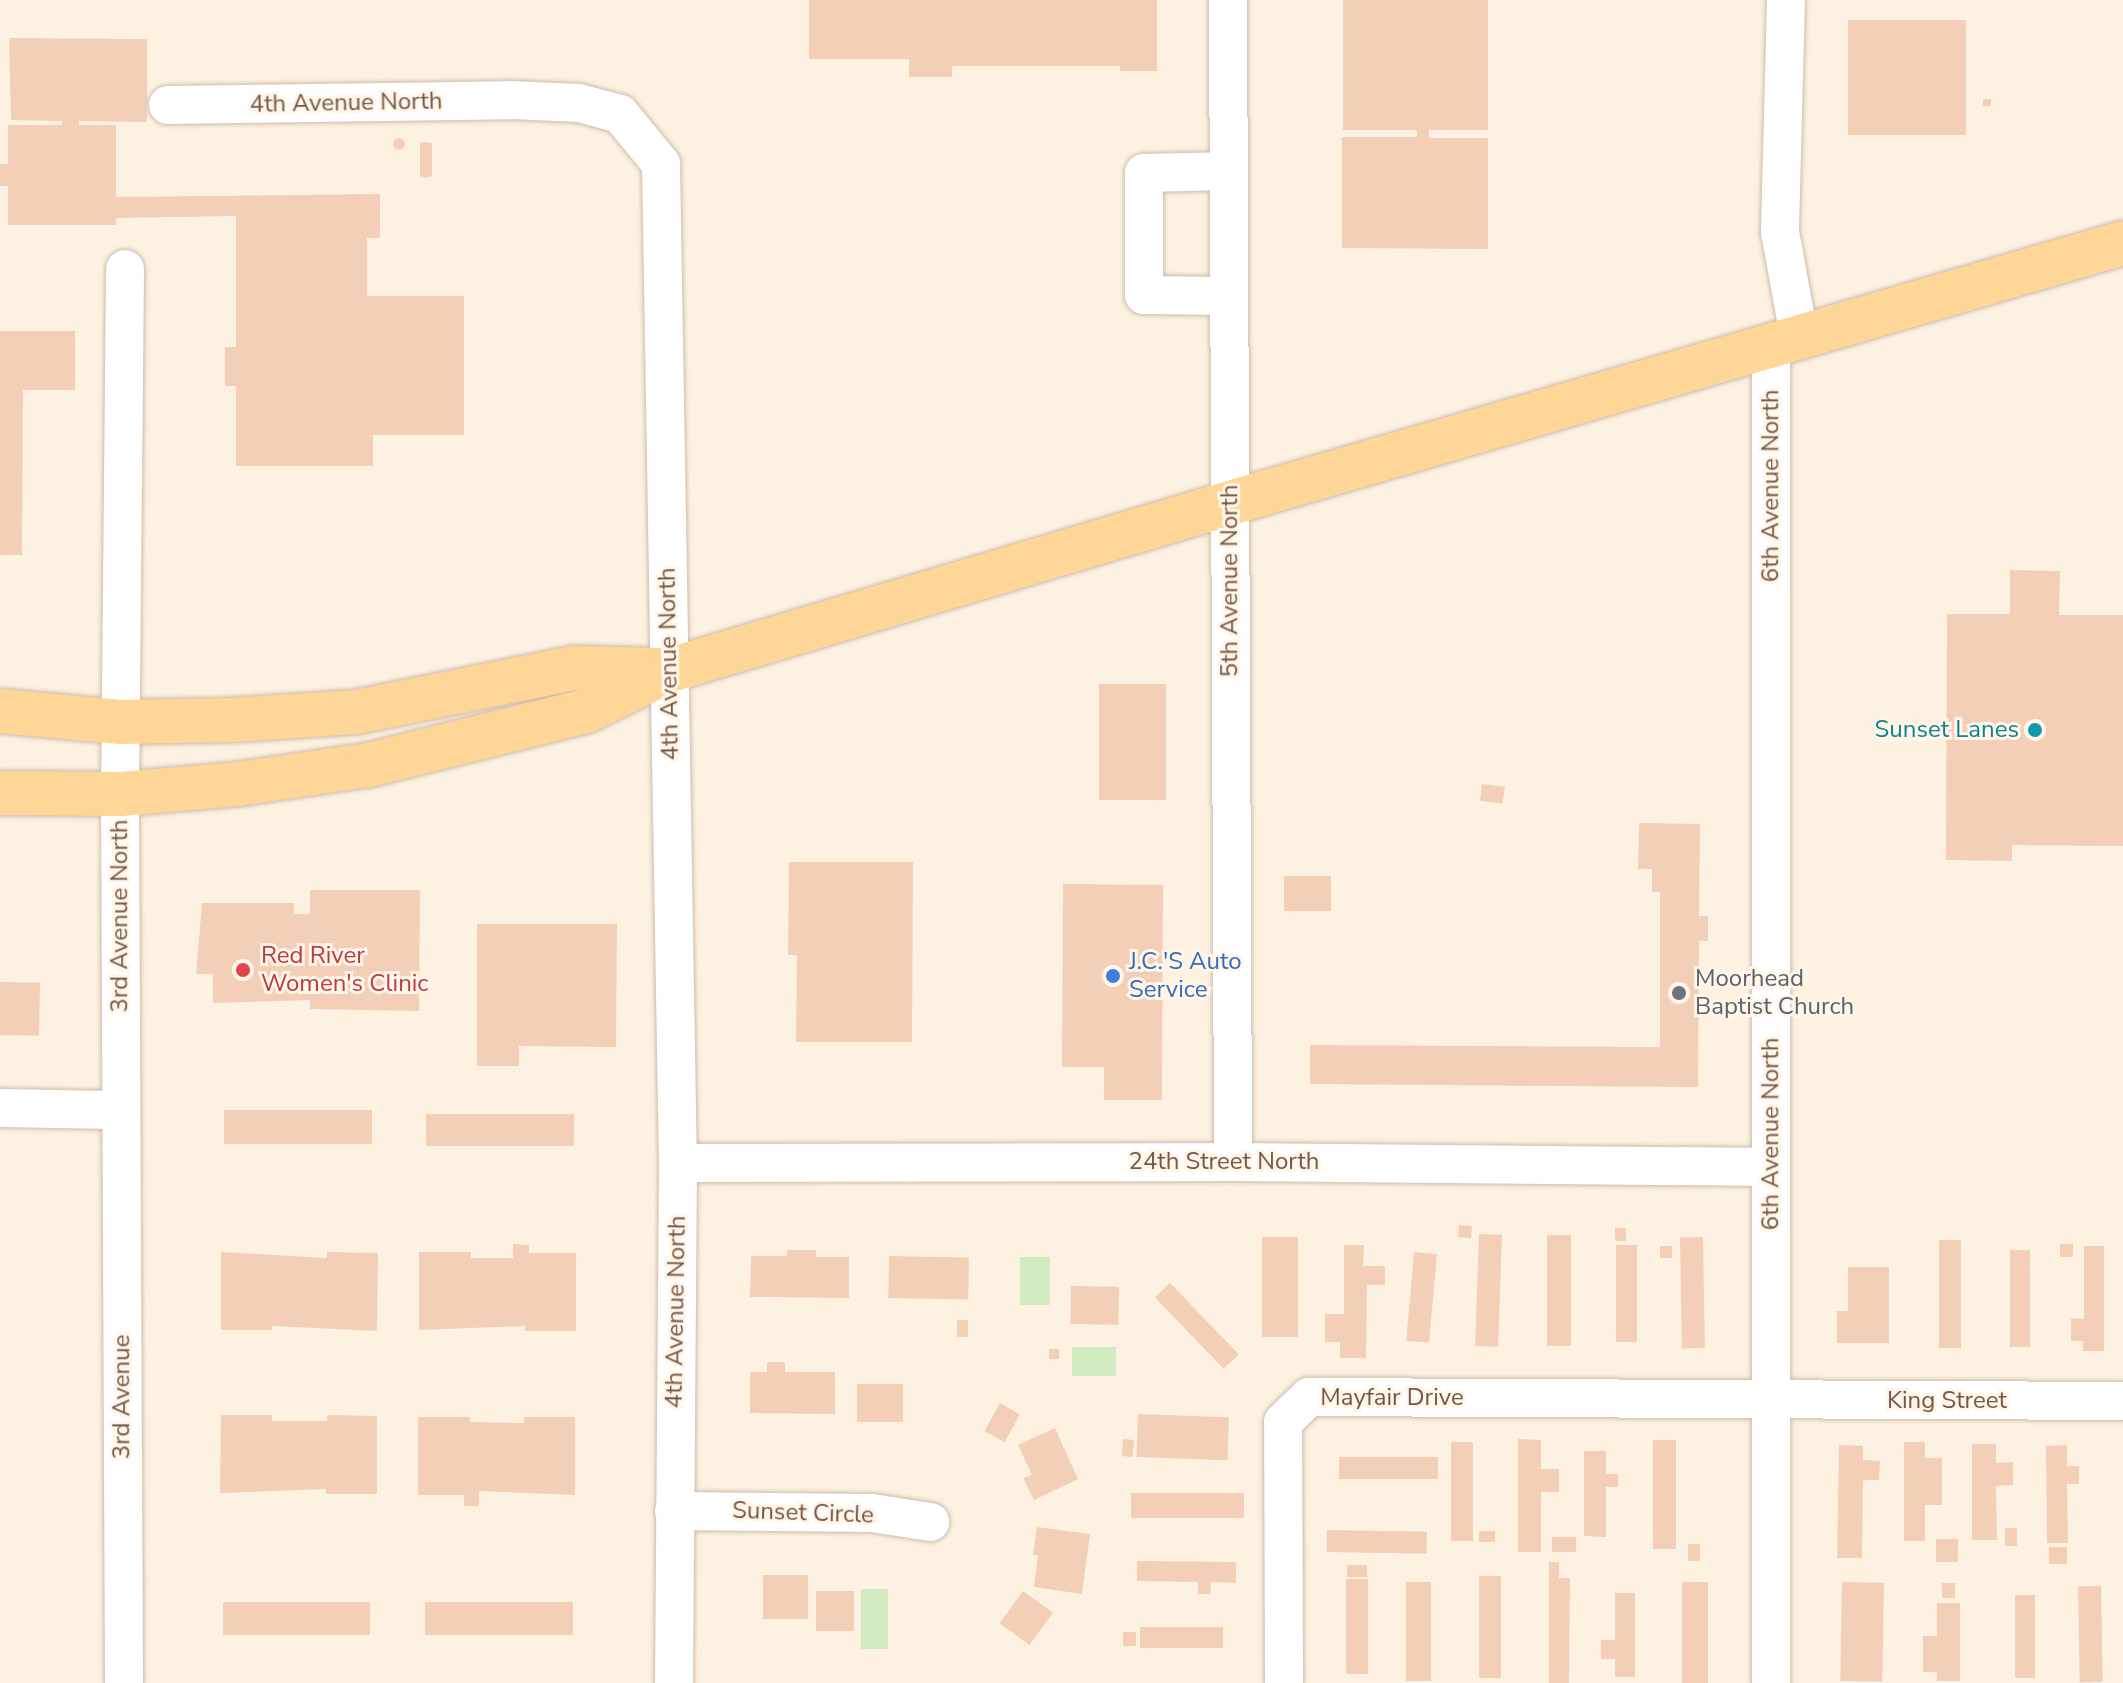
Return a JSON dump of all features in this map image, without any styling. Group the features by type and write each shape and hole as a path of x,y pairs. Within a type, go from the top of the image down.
{"main road":[{"path":"0,793 120,794 238,784 368,765 586,711 670,670 2123,243"},
{"path":"0,711 121,722 356,712 575,668 670,670"}],"street":[{"name":"5th Avenue North","path":"1228,0 1233,1162"},
{"name":"6th Avenue North","path":"1771,1683 1771,1167 1785,340 1780,232 1786,0"},
{"name":"4th Avenue North","path":"168,105 511,100 579,103 620,114 661,164 678,1163 674,1683"},
{"path":"1229,171 1144,173 1144,295 1229,296"},
{"name":"3rd Avenue North","path":"120,1110 125,269"},
{"path":"0,1108 120,1110"},
{"name":"3rd Avenue","path":"120,1110 124,1683"},
{"name":"24th Street North","path":"678,1163 1233,1162 1771,1167"},
{"name":"Mayfair Drive","path":"1284,1683 1283,1422 1309,1397 1771,1400"},
{"name":"King Street","path":"1771,1400 2123,1401"},
{"name":"Sunset Circle","path":"674,1511 872,1513 930,1522"}],"green space":[{"path":"1020,1257 1050,1257 1050,1305 1020,1305"},
{"path":"1072,1347 1116,1347 1116,1376 1072,1376"},
{"path":"861,1589 888,1589 888,1649 861,1649"}],"building":[{"path":"809,0 1157,0 1157,71 1120,71 1120,66 952,66 952,77 909,77 909,59 809,59"},
{"path":"1343,0 1488,0 1488,130 1429,130 1429,138 1488,138 1488,249 1342,248 1342,137 1417,137 1417,130 1343,130"},
{"path":"1848,20 1966,20 1966,135 1848,135"},
{"path":"9,38 147,39 147,122 79,121 79,125 116,125 116,197 380,194 380,238 367,238 367,296 464,296 464,435 373,435 373,466 236,466 236,386 225,386 225,347 236,347 236,216 116,218 116,225 8,225 8,186 0,186 0,164 8,164 8,125 62,125 62,121 11,120"},
{"path":"1983,99 1991,99 1991,106 1983,106"},
{"path":"394,139 404,139 404,149 394,149"},
{"path":"420,143 432,143 432,176 426,178 420,176"},
{"path":"0,331 75,331 75,390 23,390 22,555 0,555"},
{"name":"Sunset Lanes","path":"2010,570 2060,571 2059,615 2123,615 2123,846 2012,845 2012,861 1946,860 1947,614 2010,614"},
{"path":"1099,684 1166,684 1166,800 1099,800"},
{"path":"1482,784 1505,787 1503,804 1480,801"},
{"name":"Moorhead Baptist Church","path":"1639,823 1700,824 1699,916 1708,916 1708,941 1699,941 1698,1087 1310,1084 1310,1045 1660,1047 1660,892 1652,892 1652,869 1638,869"},
{"path":"789,862 913,862 912,1042 796,1042 797,955 788,955"},
{"path":"1284,876 1331,876 1331,911 1284,911"},
{"name":"J.C.'S Auto Service","path":"1063,884 1163,885 1162,1100 1104,1100 1104,1067 1062,1067"},
{"path":"310,890 420,890 419,1011 310,1009 310,1000 213,1003 213,974 196,974 202,903 294,903 294,914 310,914"},
{"path":"477,924 617,924 616,1047 519,1046 519,1066 477,1066"},
{"path":"0,982 40,983 39,1036 0,1035"},
{"path":"224,1110 372,1110 372,1144 224,1144"},
{"path":"426,1114 574,1114 574,1146 426,1146"},
{"path":"1459,1225 1472,1226 1471,1238 1458,1237"},
{"path":"1615,1228 1626,1228 1626,1241 1615,1241"},
{"path":"1479,1234 1502,1235 1498,1347 1475,1346"},
{"path":"1547,1235 1571,1235 1571,1346 1547,1346"},
{"path":"1262,1237 1298,1237 1298,1337 1262,1337"},
{"path":"1680,1237 1703,1237 1705,1348 1682,1348"},
{"path":"1939,1240 1961,1240 1961,1348 1939,1348"},
{"path":"513,1244 529,1245 529,1253 576,1253 576,1331 525,1331 525,1326 419,1330 419,1252 471,1252 471,1258 513,1258"},
{"path":"2060,1244 2073,1244 2073,1257 2060,1257"},
{"path":"1344,1245 1364,1245 1363,1266 1385,1266 1385,1285 1367,1285 1366,1358 1340,1358 1340,1342 1325,1342 1325,1314 1344,1314"},
{"path":"1616,1245 1637,1245 1637,1342 1616,1342"},
{"path":"1660,1246 1672,1246 1672,1258 1660,1258"},
{"path":"2084,1246 2104,1246 2104,1351 2083,1351 2083,1341 2071,1341 2071,1318 2084,1319"},
{"path":"787,1250 816,1250 816,1257 849,1257 849,1298 750,1297 751,1256 787,1256"},
{"path":"2010,1250 2030,1250 2030,1347 2010,1347"},
{"path":"221,1252 327,1258 327,1252 378,1253 377,1331 272,1326 272,1330 221,1330"},
{"path":"1414,1252 1437,1254 1429,1343 1406,1341"},
{"path":"889,1256 969,1257 968,1299 888,1298"},
{"path":"1848,1267 1889,1267 1889,1343 1837,1343 1837,1311 1848,1311"},
{"path":"1170,1283 1239,1354 1224,1369 1155,1298"},
{"path":"1071,1286 1119,1287 1118,1325 1070,1324"},
{"path":"957,1320 968,1320 968,1337 957,1337"},
{"path":"1049,1349 1059,1349 1059,1359 1049,1359"},
{"path":"767,1362 785,1362 785,1372 835,1372 835,1414 750,1413 750,1372 767,1372"},
{"path":"857,1384 903,1384 903,1422 857,1422"},
{"path":"1000,1403 1020,1414 1005,1442 984,1431"},
{"path":"1138,1414 1229,1417 1227,1460 1136,1457"},
{"path":"221,1415 272,1415 272,1421 327,1421 327,1415 377,1416 377,1494 326,1494 326,1489 220,1493"},
{"path":"418,1417 470,1417 470,1422 524,1423 524,1417 575,1417 575,1495 479,1491 479,1506 464,1506 464,1495 418,1495"},
{"path":"1055,1428 1078,1479 1034,1500 1023,1478 1032,1475 1018,1445"},
{"path":"1123,1439 1134,1440 1132,1457 1122,1456"},
{"path":"1518,1439 1541,1440 1541,1469 1559,1469 1559,1492 1541,1492 1541,1552 1518,1552"},
{"path":"1653,1440 1676,1440 1676,1549 1653,1549"},
{"path":"1451,1442 1473,1442 1473,1541 1451,1541"},
{"path":"1904,1442 1925,1442 1925,1458 1942,1458 1942,1505 1925,1505 1925,1541 1904,1541"},
{"path":"1972,1444 1996,1444 1996,1463 2013,1462 2013,1485 1996,1486 1997,1540 1972,1540"},
{"path":"1839,1445 1863,1446 1863,1460 1880,1461 1879,1480 1863,1480 1862,1558 1837,1558"},
{"path":"2067,1445 2067,1466 2079,1466 2079,1484 2067,1484 2068,1543 2047,1543 2046,1446"},
{"path":"1584,1451 1606,1451 1606,1474 1618,1474 1618,1487 1606,1487 1606,1537 1584,1536"},
{"path":"1339,1457 1438,1457 1438,1479 1339,1479"},
{"path":"1131,1493 1244,1493 1244,1518 1131,1518"},
{"path":"1037,1527 1090,1534 1082,1594 1034,1587 1038,1555 1033,1555"},
{"path":"2005,1528 2017,1528 2017,1546 2005,1546"},
{"path":"1327,1530 1427,1532 1427,1554 1327,1552"},
{"path":"1479,1531 1495,1531 1495,1542 1479,1542"},
{"path":"1552,1537 1576,1537 1576,1552 1552,1552"},
{"path":"1936,1539 1958,1539 1958,1562 1936,1562"},
{"path":"1688,1544 1700,1544 1700,1561 1688,1561"},
{"path":"2049,1547 2067,1547 2067,1564 2049,1564"},
{"path":"1137,1561 1236,1562 1236,1583 1211,1582 1210,1594 1198,1594 1198,1582 1137,1581"},
{"path":"1549,1562 1559,1562 1559,1578 1570,1578 1569,1683 1549,1683"},
{"path":"1347,1565 1367,1565 1367,1577 1347,1577"},
{"path":"763,1575 808,1575 808,1619 763,1619"},
{"path":"1479,1576 1501,1576 1501,1678 1479,1678"},
{"path":"1346,1579 1368,1579 1368,1674 1346,1674"},
{"path":"1406,1582 1431,1582 1431,1681 1406,1681"},
{"path":"1682,1582 1708,1582 1708,1683 1682,1683"},
{"path":"1842,1582 1884,1583 1882,1682 1840,1681"},
{"path":"1942,1583 1955,1583 1955,1598 1942,1598"},
{"path":"2078,1586 2101,1586 2103,1682 2080,1682"},
{"path":"816,1591 854,1591 854,1631 816,1631"},
{"path":"1023,1591 1053,1613 1029,1645 999,1623"},
{"path":"1615,1593 1635,1593 1635,1677 1615,1677 1615,1659 1601,1659 1601,1640 1615,1640"},
{"path":"2015,1595 2035,1595 2035,1678 2015,1678"},
{"path":"223,1602 370,1602 370,1635 223,1635"},
{"path":"425,1602 573,1602 573,1635 425,1635"},
{"path":"1937,1603 1960,1603 1960,1681 1937,1681 1937,1672 1923,1672 1923,1636 1937,1636"},
{"path":"1140,1627 1223,1627 1223,1648 1140,1648"},
{"path":"1123,1632 1136,1632 1136,1646 1123,1646"}],"place":[{"name":"Sunset Lanes","path":"2035,730"},
{"name":"Red River Women's Clinic","path":"243,970"},
{"name":"J.C.'S Auto Service","path":"1113,976"},
{"name":"Moorhead Baptist Church","path":"1679,993"}]}
